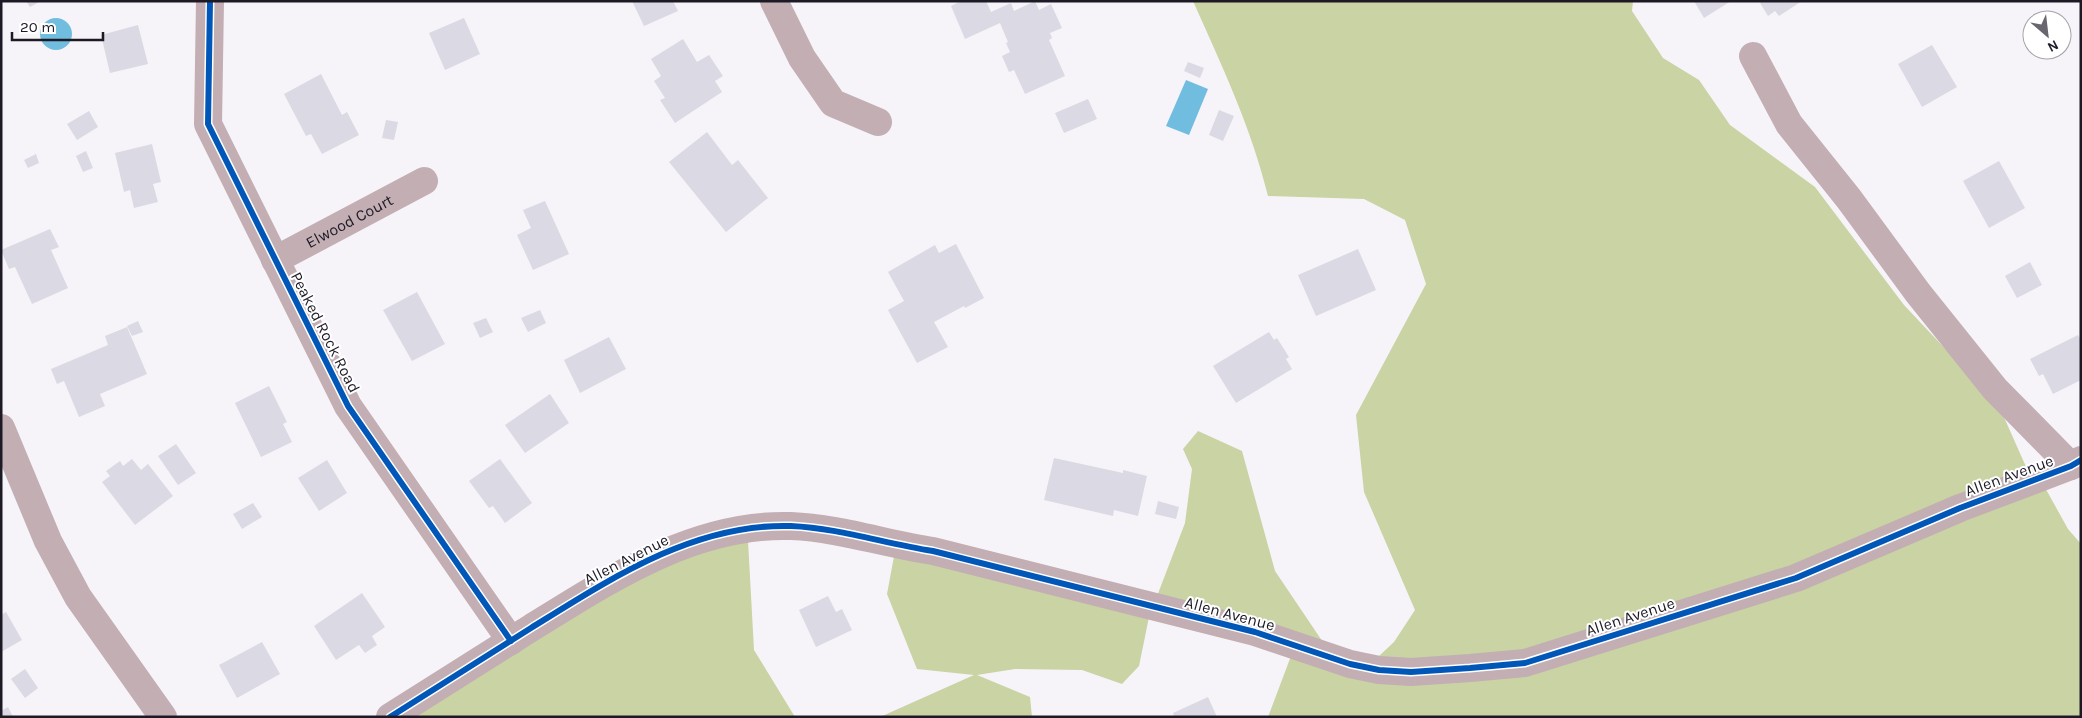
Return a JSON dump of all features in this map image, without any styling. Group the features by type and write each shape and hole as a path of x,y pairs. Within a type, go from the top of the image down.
{"street":[{"name":"Peaked Rock Road","path":"210,1 208,124 348,406 510,641"},
{"path":"774,1 802,58 833,103 878,122"},
{"path":"1753,56 1789,124 1849,199 1918,293 1995,389 2076,463"},
{"name":"Elwood Court","path":"275,260 424,181"},
{"path":"1,428 48,541 78,597 163,717"},
{"name":"Allen Avenue","path":"390,717 603,583 654,556 693,542 739,530 792,526 841,532 898,546 933,551 1255,632 1350,664 1379,670 1411,672 1525,663 1796,578 1960,508 2076,463"}],"green space":[{"path":"1193,1 1633,1 1632,11 1663,58 1699,80 1730,125 1815,187 1904,305 1999,406 2031,478 2038,475 2068,529 2081,544 2081,717 1268,717 1291,656 1154,604 1185,523 1192,469 1183,449 1198,431 1242,451 1275,571 1337,663 1364,670 1394,642 1415,610 1364,492 1356,415 1426,284 1405,220 1364,199 1268,196 1244,121"},
{"path":"748,541 754,650 795,717 395,717 638,568"},
{"path":"895,551 1149,617 1139,666 1122,684 1082,670 1015,669 977,675 1030,697 1032,717 880,717 974,675 917,669 887,594"}],"water":[{"path":"56,18 68,22 72,34 68,46 56,50 44,46 40,34 44,22"},
{"path":"1186,80 1208,89 1189,135 1166,126"}],"building":[{"path":"26,1 41,1 30,7"},
{"path":"632,1 673,1 678,11 644,26"},
{"path":"961,1 986,1 991,12 1011,3 1014,11 1035,1 1039,10 1051,4 1062,28 1050,33 1052,38 1049,40 1065,76 1025,94 1014,70 1009,72 1002,56 1010,52 1000,23 965,39 951,6"},
{"path":"1694,1 1731,1 1704,18"},
{"path":"1763,1 1802,1 1779,16 1775,11 1768,16 1760,3"},
{"path":"464,18 480,54 445,70 429,33"},
{"path":"138,25 148,64 110,73 101,35"},
{"path":"683,39 697,62 709,55 723,76 715,81 722,92 675,123 660,100 665,98 654,81 661,76 651,59"},
{"path":"1932,45 1957,87 1922,107 1898,64"},
{"path":"1188,62 1204,68 1200,78 1184,71"},
{"path":"321,74 342,115 347,112 359,135 322,154 311,134 306,136 284,94"},
{"path":"1088,99 1097,119 1064,133 1055,113"},
{"path":"1219,110 1234,116 1223,141 1209,135"},
{"path":"89,111 98,127 77,140 67,124"},
{"path":"386,120 398,122 394,140 382,138"},
{"path":"707,132 732,165 738,160 768,198 726,232 669,162"},
{"path":"152,144 161,182 153,184 158,202 134,208 130,190 124,192 115,153"},
{"path":"86,151 93,168 83,172 76,156"},
{"path":"36,154 39,163 28,168 24,160"},
{"path":"1999,161 2025,208 1989,228 1963,181"},
{"path":"545,201 569,254 533,270 517,235 531,228 523,210"},
{"path":"50,229 59,247 51,250 68,288 32,304 15,267 9,269 1,250"},
{"path":"956,244 984,298 934,322 948,347 917,363 888,310 904,301 888,272 935,245 939,253"},
{"path":"1358,249 1376,290 1316,316 1298,275"},
{"path":"2030,262 2042,285 2017,298 2005,276"},
{"path":"417,292 445,344 412,361 383,310"},
{"path":"540,310 546,323 528,332 521,318"},
{"path":"486,318 493,332 480,338 473,323"},
{"path":"138,321 143,332 132,336 127,326"},
{"path":"127,327 147,374 100,394 105,406 79,417 64,381 57,384 51,369 108,345 105,336"},
{"path":"1269,332 1274,340 1277,338 1289,357 1286,359 1292,369 1236,403 1213,366"},
{"path":"2078,335 2081,340 2081,380 2053,394 2043,374 2039,376 2030,359"},
{"path":"609,337 626,369 580,393 564,360"},
{"path":"269,386 287,422 283,424 292,442 261,457 235,403"},
{"path":"550,394 569,423 525,453 505,425"},
{"path":"176,444 196,473 178,485 158,456"},
{"path":"1054,458 1123,473 1123,470 1147,476 1138,516 1114,510 1113,516 1044,500"},
{"path":"132,459 141,470 148,464 173,496 135,525 102,482 110,476 106,471 120,461 123,466"},
{"path":"500,459 532,503 505,523 493,506 489,508 469,481"},
{"path":"327,460 347,493 319,511 298,478"},
{"path":"1158,501 1179,507 1176,519 1155,514"},
{"path":"253,503 262,517 242,529 233,514"},
{"path":"362,593 385,627 372,636 377,645 365,653 359,645 336,660 314,626"},
{"path":"828,596 836,612 842,609 852,630 816,647 799,610"},
{"path":"6,612 22,640 1,652 1,615"},
{"path":"262,642 280,674 237,698 219,665"},
{"path":"25,669 38,688 25,698 11,679"},
{"path":"1208,697 1217,717 1174,717 1173,713"},
{"path":"8,707 13,717 1,717 1,711"}],"cycle path":[{"path":"210,1 208,124 348,406 511,641"},
{"path":"390,717 561,609 622,573 687,544 721,534 755,528 809,527 933,551 1255,632 1350,664 1379,670 1411,672 1525,663 1796,578 1960,508 2071,466 2081,460"}]}
